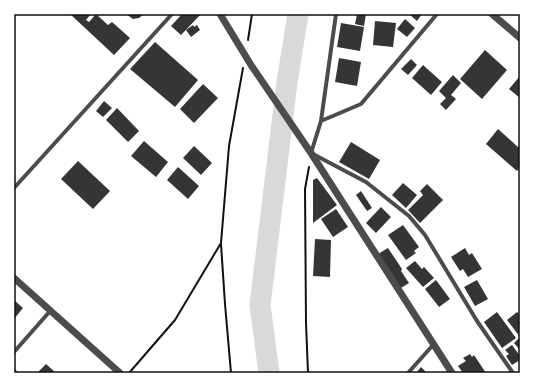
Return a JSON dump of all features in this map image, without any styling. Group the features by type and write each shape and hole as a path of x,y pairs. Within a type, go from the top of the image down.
{"street":[{"path":"14,188 172,14"},
{"path":"220,14 452,373"},
{"path":"310,153 321,121 336,14"},
{"path":"321,121 362,104 437,14"},
{"path":"492,14 520,38"},
{"path":"310,153 366,182 409,216 425,235 477,321 513,373"},
{"path":"14,278 120,373"},
{"path":"14,352 51,310"},
{"path":"408,373 433,345"}],"path":[{"path":"231,373 221,243 229,146 252,14"},
{"path":"308,373 305,189 310,153"},
{"path":"129,373 175,320 221,243"}],"building":[{"path":"70,14 91,14 86,20 89,22 96,14 108,25 112,22 130,38 114,55"},
{"path":"126,14 144,14 139,18 133,19"},
{"path":"182,14 201,14 181,35 171,26"},
{"path":"357,14 366,14 364,26 355,24"},
{"path":"409,14 422,14 417,21"},
{"path":"405,19 415,28 407,37 397,29"},
{"path":"375,21 396,23 393,47 373,45"},
{"path":"341,23 364,27 360,51 337,47"},
{"path":"193,25 194,27 197,25 200,30 191,37 186,30"},
{"path":"155,42 198,80 175,107 130,69"},
{"path":"485,50 507,70 482,99 460,79"},
{"path":"339,58 361,62 357,86 335,82"},
{"path":"411,59 417,65 408,75 401,69"},
{"path":"423,65 442,82 431,95 412,78"},
{"path":"453,75 461,83 451,95 456,99 446,110 440,104 446,98 439,91"},
{"path":"520,76 520,98 509,89"},
{"path":"203,84 218,98 194,123 180,109"},
{"path":"104,101 112,108 103,117 96,111"},
{"path":"117,108 139,131 128,142 106,120"},
{"path":"498,129 518,147 520,144 520,167 517,171 486,144"},
{"path":"144,141 168,162 156,177 131,156"},
{"path":"351,142 380,160 369,179 339,162"},
{"path":"194,146 212,163 201,175 183,158"},
{"path":"78,161 110,191 93,209 61,179"},
{"path":"178,167 199,186 188,199 167,180"},
{"path":"317,178 337,205 313,223 313,180"},
{"path":"403,183 417,195 406,208 392,195"},
{"path":"427,184 443,200 420,223 408,210 423,195 420,191"},
{"path":"361,191 372,208 367,211 356,195"},
{"path":"381,207 391,217 376,233 366,223"},
{"path":"336,209 348,227 333,237 321,219"},
{"path":"403,225 419,247 414,251 416,253 406,260 388,235"},
{"path":"315,239 331,240 330,277 313,276"},
{"path":"388,248 402,269 401,271 409,283 401,288 378,254"},
{"path":"465,248 469,255 472,253 482,269 468,277 463,269 460,271 451,257"},
{"path":"415,261 422,269 424,267 434,278 423,287 406,268"},
{"path":"436,280 450,299 439,307 425,289"},
{"path":"477,280 488,299 475,306 464,287"},
{"path":"14,300 23,308 14,319"},
{"path":"497,312 516,338 502,348 484,322"},
{"path":"517,312 520,315 520,337 507,320"},
{"path":"520,337 520,350 514,343"},
{"path":"512,345 520,356 520,360 512,365 506,356 509,354 505,350"},
{"path":"470,354 472,357 474,355 486,373 463,373 458,366 466,361 463,358"},
{"path":"46,364 56,373 37,373"},
{"path":"421,367 427,373 416,373"}],"waterway":[{"path":"269,373 260,305 287,82 298,14"}]}
